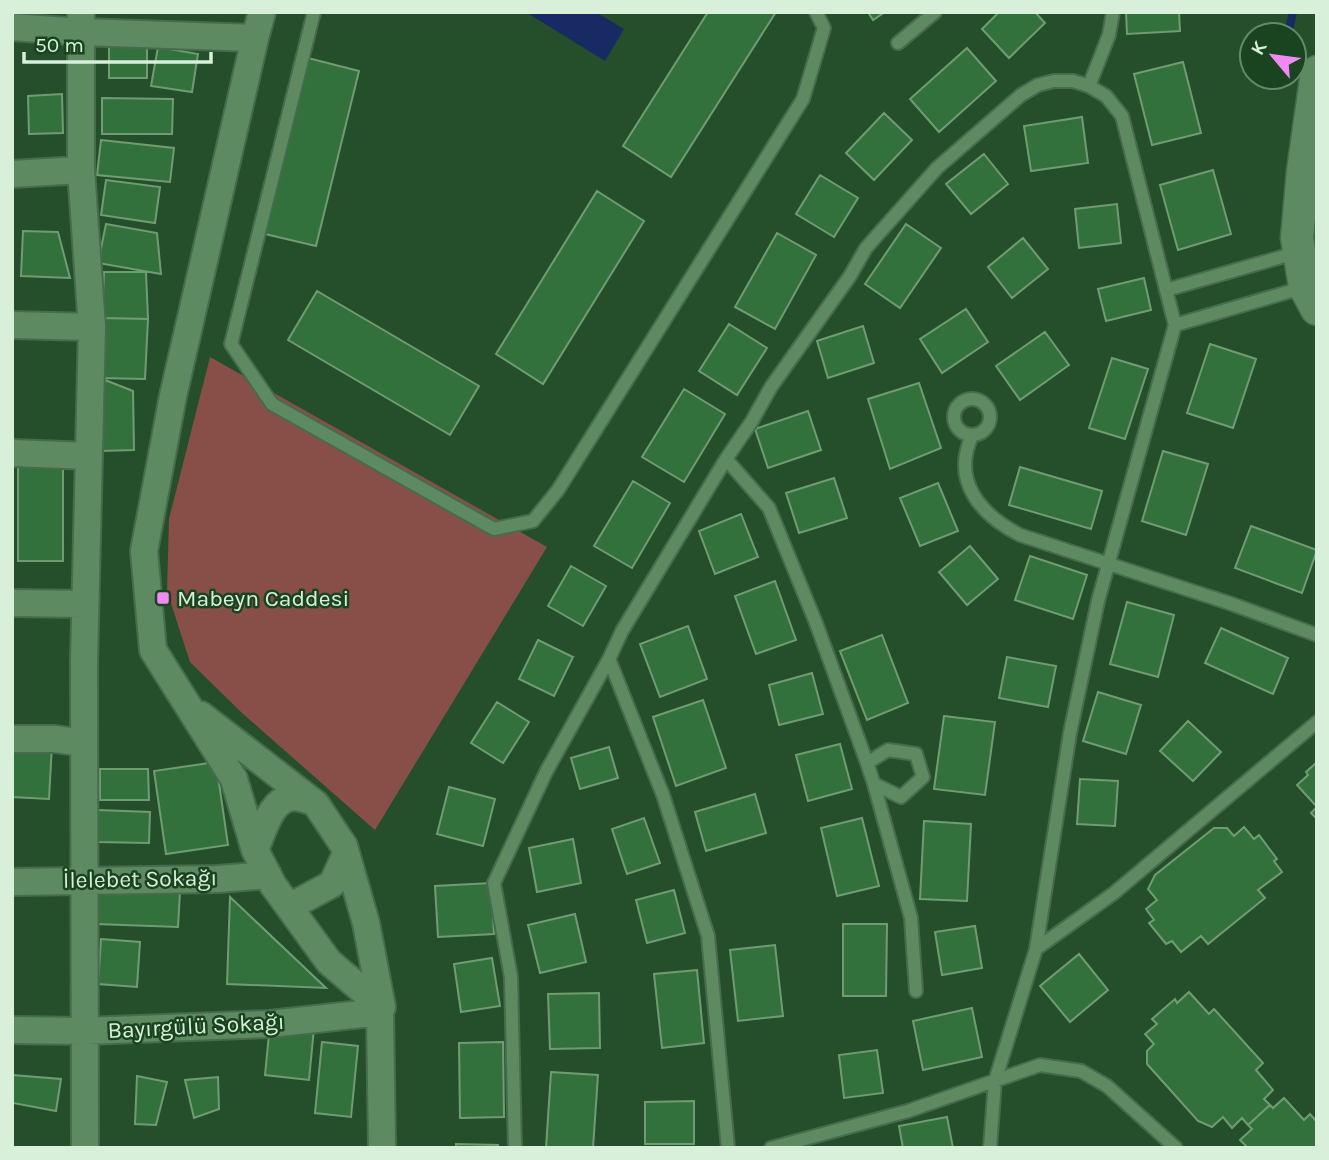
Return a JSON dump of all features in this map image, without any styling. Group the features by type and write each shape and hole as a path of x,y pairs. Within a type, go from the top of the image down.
{"street":[{"path":"262,12 173,396 144,551 153,650 234,779 256,850 268,875 329,962 381,1010"},
{"path":"12,27 81,22 255,38"},
{"path":"81,22 81,170 92,327 85,604 85,1148"},
{"path":"1311,298 1298,245 1303,171 1317,72"},
{"path":"12,174 81,170"},
{"path":"1298,245 1317,202"},
{"path":"12,325 92,327"},
{"path":"12,453 89,456"},
{"path":"12,603 85,604"},
{"path":"189,706 316,804 344,846 366,923 381,1010 382,1148"},
{"path":"12,739 55,739 84,743"},
{"path":"256,850 270,814 279,803 293,797 313,802"},
{"path":"289,906 332,884 346,854"},
{"name":"İlelebet Sokağı","path":"12,882 268,875"},
{"name":"Bayırgülü Sokağı","path":"12,1030 85,1031 270,1024 381,1010"}],"lane":[{"path":"314,12 231,344 272,404 494,529 533,522 558,490 803,99 824,28 816,12"},
{"path":"898,43 935,12"},
{"path":"1089,86 1109,35 1113,12"},
{"path":"515,1148 511,977 494,883 546,772 622,631 726,459 771,387 850,276 866,248 937,169 1020,95 1038,85 1054,81 1073,81 1106,96 1122,116 1175,325 1098,601 1070,733 1036,948 995,1081 990,1148"},
{"path":"1166,290 1298,245"},
{"path":"1175,325 1311,298"},
{"path":"972,436 965,457 967,480 975,498 1002,526 1317,635"},
{"path":"726,459 769,509 816,623 867,763 911,918 916,991"},
{"path":"609,659 663,795 708,936 728,1148"},
{"path":"1036,948 1114,893 1317,722"},
{"path":"867,763 888,750 916,754 923,777 901,797 874,784"},
{"path":"771,1148 908,1111 1040,1065 1081,1071 1107,1086 1176,1148"}],"shaded area":[{"path":"210,357 547,547 375,830 242,713 190,662 167,591 169,519"}],"water":[{"path":"596,12 624,29 605,61 529,14"}],"building":[{"path":"708,12 776,12 671,177 623,146"},
{"path":"868,12 885,12 873,20"},
{"path":"868,12 885,12 873,20"},
{"path":"999,12 1035,12 1045,23 1009,58 982,29"},
{"path":"1126,12 1179,12 1180,31 1127,34"},
{"path":"109,46 147,47 147,78 109,78"},
{"path":"158,47 198,54 192,92 151,86"},
{"path":"967,48 996,81 939,132 910,99"},
{"path":"308,58 359,71 316,246 265,234"},
{"path":"1183,62 1201,133 1152,145 1134,74"},
{"path":"62,94 63,133 29,134 28,96"},
{"path":"102,98 173,99 172,134 102,134"},
{"path":"884,113 912,140 874,180 846,153"},
{"path":"1082,117 1088,163 1031,171 1024,126"},
{"path":"101,140 174,148 170,182 97,175"},
{"path":"984,154 1008,184 971,214 946,184"},
{"path":"1213,170 1231,234 1178,250 1160,185"},
{"path":"820,175 858,198 834,237 796,214"},
{"path":"106,180 160,187 155,223 101,215"},
{"path":"597,191 644,221 543,384 496,354"},
{"path":"1117,204 1121,243 1079,248 1075,209"},
{"path":"106,224 157,233 161,274 98,263"},
{"path":"906,224 941,248 900,308 865,284"},
{"path":"23,231 58,232 70,278 21,276"},
{"path":"777,233 816,255 775,329 735,307"},
{"path":"1023,238 1048,269 1012,298 988,267"},
{"path":"104,272 146,272 148,319 102,318"},
{"path":"1144,278 1151,310 1106,321 1098,289"},
{"path":"317,291 479,386 450,435 288,340"},
{"path":"966,309 988,342 942,373 920,339"},
{"path":"102,318 148,319 145,379 100,378"},
{"path":"729,324 767,348 737,395 699,371"},
{"path":"863,326 874,363 828,378 817,341"},
{"path":"1045,332 1069,365 1020,400 996,366"},
{"path":"1210,344 1256,359 1233,428 1187,413"},
{"path":"1112,358 1148,369 1125,439 1089,428"},
{"path":"100,378 133,391 134,450 100,451"},
{"path":"919,383 941,448 890,469 868,399"},
{"path":"684,389 725,414 684,482 642,457"},
{"path":"808,411 821,450 768,468 755,429"},
{"path":"1163,451 1208,464 1186,535 1142,521"},
{"path":"18,467 63,467 63,561 18,561"},
{"path":"1020,467 1102,491 1091,529 1009,505"},
{"path":"834,478 847,518 799,533 786,493"},
{"path":"633,481 670,503 632,568 594,546"},
{"path":"938,483 958,531 920,546 900,498"},
{"path":"741,514 758,557 715,574 699,531"},
{"path":"1251,526 1317,550 1302,593 1235,568"},
{"path":"970,546 998,579 967,605 939,572"},
{"path":"1030,556 1087,575 1073,619 1015,600"},
{"path":"571,566 606,586 583,626 548,606"},
{"path":"775,581 796,640 756,654 735,596"},
{"path":"1127,602 1174,615 1158,677 1110,664"},
{"path":"688,626 707,679 660,697 640,644"},
{"path":"1221,628 1288,658 1273,694 1205,663"},
{"path":"882,635 908,703 867,720 840,651"},
{"path":"538,640 573,657 554,696 519,679"},
{"path":"1007,657 1056,666 1048,707 999,698"},
{"path":"812,673 823,714 779,725 769,685"},
{"path":"1098,692 1141,705 1126,754 1083,741"},
{"path":"703,700 726,768 676,786 653,717"},
{"path":"497,702 529,722 503,763 471,743"},
{"path":"944,716 995,722 985,795 934,789"},
{"path":"1188,721 1221,752 1193,781 1160,751"},
{"path":"12,742 52,744 49,799 12,797"},
{"path":"840,744 852,789 808,801 796,755"},
{"path":"609,747 618,778 580,789 571,758"},
{"path":"216,762 228,845 166,854 154,771"},
{"path":"1317,762 1317,807 1297,785"},
{"path":"100,769 148,769 149,800 100,800"},
{"path":"1080,779 1118,781 1115,826 1077,824"},
{"path":"449,787 495,799 483,846 437,834"},
{"path":"755,794 766,833 706,851 695,812"},
{"path":"1317,807 1317,819 1311,813"},
{"path":"98,810 150,812 149,843 97,842"},
{"path":"644,818 660,863 627,874 612,829"},
{"path":"862,818 879,886 837,896 821,828"},
{"path":"924,821 971,824 967,901 920,899"},
{"path":"1244,827 1254,839 1259,835 1277,859 1274,861 1282,872 1258,890 1265,898 1208,944 1201,936 1181,952 1172,941 1166,944 1149,923 1154,920 1146,909 1157,900 1148,889 1155,875 1214,828 1227,828 1234,836"},
{"path":"573,839 581,883 537,892 529,848"},
{"path":"491,883 494,934 438,937 435,886"},
{"path":"98,887 180,891 178,927 96,924"},
{"path":"674,890 685,933 647,943 636,900"},
{"path":"230,897 326,988 227,984"},
{"path":"575,914 586,962 540,973 528,925"},
{"path":"843,924 887,924 886,996 843,996"},
{"path":"975,926 982,968 942,975 935,932"},
{"path":"101,939 140,942 137,987 98,984"},
{"path":"775,945 783,1016 738,1021 730,950"},
{"path":"1079,954 1108,990 1070,1022 1040,986"},
{"path":"492,958 500,1006 461,1012 454,964"},
{"path":"697,970 704,1043 662,1048 654,974"},
{"path":"1189,992 1209,1014 1214,1009 1263,1063 1256,1070 1273,1090 1264,1099 1270,1105 1248,1125 1242,1118 1232,1128 1223,1117 1212,1127 1198,1121 1147,1064 1147,1051 1154,1044 1145,1034 1157,1024 1152,1019 1175,999 1177,1003"},
{"path":"599,993 600,1048 550,1049 548,994"},
{"path":"972,1008 982,1057 923,1070 913,1021"},
{"path":"270,1024 314,1028 309,1080 265,1075"},
{"path":"322,1042 358,1046 351,1117 315,1113"},
{"path":"503,1042 504,1117 460,1118 459,1043"},
{"path":"877,1050 883,1093 844,1098 839,1055"},
{"path":"551,1072 598,1075 593,1148 546,1148"},
{"path":"12,1075 61,1079 56,1111 13,1103"},
{"path":"137,1076 167,1082 156,1125 135,1124"},
{"path":"218,1077 219,1109 194,1118 185,1080"},
{"path":"1284,1098 1304,1120 1310,1114 1317,1122 1317,1148 1248,1148 1240,1140 1252,1129 1248,1125 1270,1105 1273,1108"},
{"path":"694,1101 694,1144 645,1144 645,1102"},
{"path":"947,1117 953,1148 903,1148 899,1126"},
{"path":"456,1144 498,1145 498,1148 456,1148"}],"waterway":[{"path":"1291,21 1293,12"}],"place":[{"name":"Mabeyn Caddesi","path":"163,598"}]}
